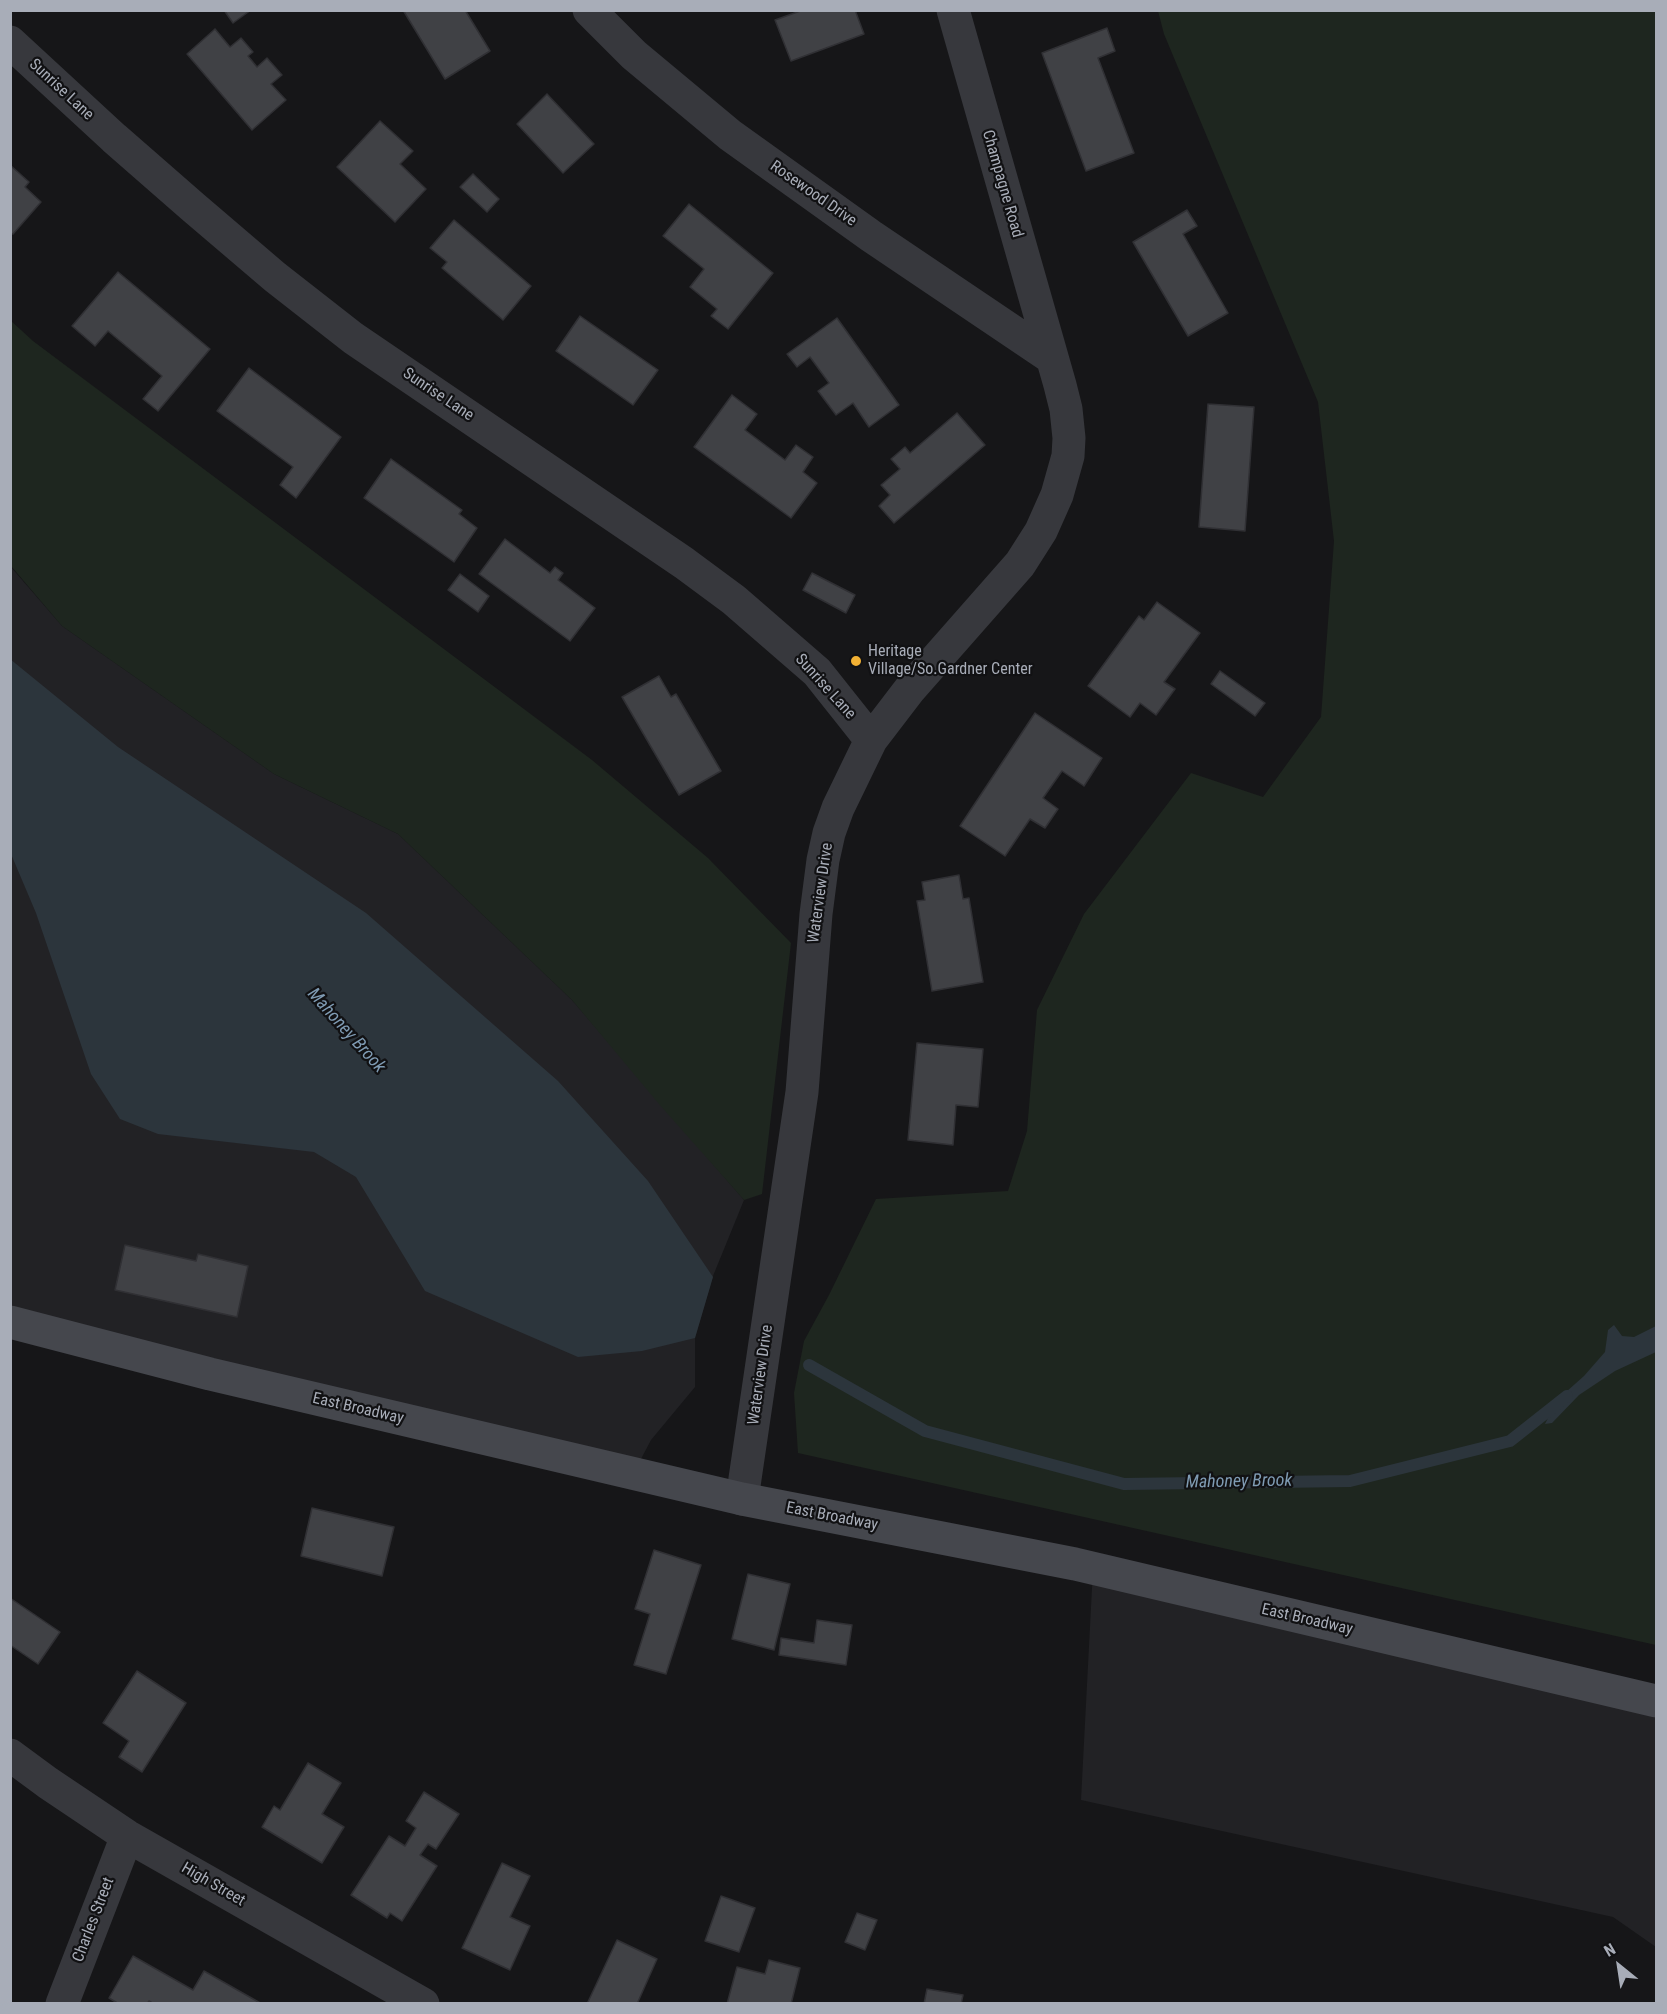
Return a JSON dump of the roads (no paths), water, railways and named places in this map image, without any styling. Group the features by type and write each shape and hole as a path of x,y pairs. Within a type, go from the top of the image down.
{"main road":[{"name":"East Broadway","path":"10,1322 210,1374 742,1499 1075,1564 1656,1701"}],"street":[{"name":"Rosewood Drive","path":"589,10 634,55 730,135 890,249 1052,358"},
{"name":"Champagne Road","path":"953,10 1052,358"},
{"name":"Sunrise Lane","path":"10,42 193,207 275,277 353,338 684,562 734,600 816,672 871,740"},
{"name":"Waterview Drive","path":"742,1499 802,1092 816,914 829,833 838,808 871,740 910,689 1015,571 1041,531 1057,495 1068,447 1066,410 1052,358"},
{"name":"High Street","path":"10,1755 127,1836 423,2004"},
{"name":"Charles Street","path":"62,2004 127,1836"}],"water":[{"path":"10,659 118,747 366,913 558,1081 648,1181 713,1277 695,1338 642,1351 578,1357 425,1291 356,1177 314,1152 158,1134 120,1119 91,1074 36,913 11,854"},
{"path":"1614,1325 1622,1336 1634,1337 1656,1326 1656,1352 1615,1371 1579,1395 1552,1423 1545,1424 1557,1400 1584,1376 1605,1352 1608,1330"}],"waterway":[{"name":"Mahoney Brook","path":"809,1365 925,1431 1124,1484 1350,1481 1510,1441 1567,1396"}],"place":[{"name":"Heritage Village/So.Gardner Center","path":"856,661"}]}
